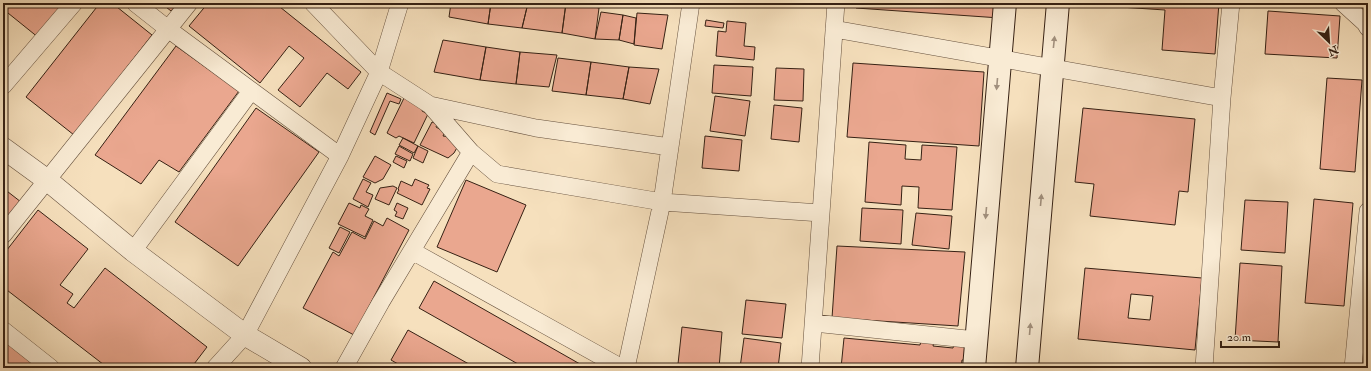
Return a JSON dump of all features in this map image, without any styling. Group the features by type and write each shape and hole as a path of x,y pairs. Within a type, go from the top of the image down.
{"main road":[{"path":"974,368 999,59 1005,3"},
{"path":"1027,368 1058,3"}],"street":[{"path":"3,86 74,3"},
{"path":"135,3 340,156"},
{"path":"3,235 189,3"},
{"path":"313,3 379,72 430,105 471,152 498,174 662,202 821,213"},
{"path":"215,368 245,334 340,156 379,72 400,3"},
{"path":"626,368 662,202 690,3"},
{"path":"810,368 836,3"},
{"path":"1204,368 1222,98 1231,3"},
{"path":"1343,3 1365,23 1368,28"},
{"path":"834,29 1222,98"},
{"path":"133,251 251,91"},
{"path":"430,105 536,128 670,147"},
{"path":"3,148 46,180 133,251 245,334 301,368"},
{"path":"344,368 471,152"},
{"path":"1353,368 1368,211"},
{"path":"412,250 622,368"},
{"path":"814,323 976,340"},
{"path":"3,330 51,368"}],"building":[{"path":"3,3 67,3 39,38 3,9"},
{"path":"100,3 112,3 152,35 74,135 26,97"},
{"path":"161,3 178,3 171,11"},
{"path":"208,3 275,3 361,72 348,89 327,73 300,107 278,90 304,58 289,46 260,83 189,26"},
{"path":"451,3 491,3 488,24 449,17"},
{"path":"491,3 528,3 522,28 488,24"},
{"path":"528,3 566,3 562,33 522,28"},
{"path":"566,3 577,3 599,8 595,39 562,33"},
{"path":"857,3 1002,3 1000,18 856,8"},
{"path":"1105,3 1219,3 1215,54 1162,50 1165,10 1105,6"},
{"path":"1268,11 1340,16 1337,58 1265,54"},
{"path":"601,12 623,15 619,40 595,39"},
{"path":"637,13 668,15 662,49 634,45"},
{"path":"623,15 636,18 634,44 619,40"},
{"path":"706,20 724,23 723,28 705,26"},
{"path":"727,21 746,23 744,46 755,47 754,60 716,56 718,31 726,32"},
{"path":"443,40 486,47 480,80 434,72"},
{"path":"176,46 239,91 179,172 159,160 141,184 95,155"},
{"path":"486,47 520,52 516,84 480,80"},
{"path":"520,52 557,55 549,87 516,84"},
{"path":"558,58 591,62 586,95 552,91"},
{"path":"591,62 629,67 623,99 586,95"},
{"path":"853,63 984,72 979,146 847,137"},
{"path":"714,65 753,67 751,96 712,93"},
{"path":"629,67 659,69 650,104 623,99"},
{"path":"776,68 804,69 803,101 774,100"},
{"path":"1327,78 1362,80 1355,172 1320,169"},
{"path":"387,93 401,99 399,104 390,101 375,135 370,132"},
{"path":"715,96 750,101 745,136 710,131"},
{"path":"404,98 423,107 422,111 428,114 414,143 399,136 396,138 387,133"},
{"path":"774,105 802,108 799,142 771,139"},
{"path":"256,108 319,152 238,266 175,222"},
{"path":"1083,108 1195,119 1188,192 1179,191 1175,225 1090,216 1094,184 1075,182"},
{"path":"432,122 437,124 436,127 445,132 443,136 450,137 459,144 454,153 448,158 420,145"},
{"path":"705,136 742,140 739,171 702,168"},
{"path":"403,138 418,146 414,153 399,145"},
{"path":"869,142 906,145 905,159 921,160 922,145 957,147 952,210 918,208 919,187 902,186 901,205 865,202"},
{"path":"399,146 413,154 410,161 395,154"},
{"path":"418,146 428,151 423,163 413,158"},
{"path":"375,156 391,165 383,179 375,183 363,177"},
{"path":"396,156 407,161 404,168 393,162"},
{"path":"363,179 371,183 366,192 373,195 368,207 353,199"},
{"path":"415,179 429,185 427,188 430,189 422,205 397,193 401,181 412,186"},
{"path":"466,180 526,205 497,272 437,247"},
{"path":"393,186 397,188 389,205 375,199 380,188"},
{"path":"3,188 21,202 3,225"},
{"path":"1314,199 1353,203 1344,306 1305,303"},
{"path":"1245,200 1288,202 1285,253 1241,250"},
{"path":"349,203 360,208 361,205 369,209 365,216 373,220 365,237 338,224"},
{"path":"397,203 408,208 403,219 395,216 397,212 394,210"},
{"path":"862,208 903,210 901,244 860,241"},
{"path":"38,210 88,249 60,285 73,294 67,303 74,308 105,268 207,347 191,368 108,368 3,287 3,255"},
{"path":"916,213 952,216 949,249 912,245"},
{"path":"387,218 409,230 354,335 303,308 333,252 339,256 352,232 365,239 374,221 383,226"},
{"path":"340,227 350,232 339,253 329,248"},
{"path":"837,246 965,252 958,326 832,318"},
{"path":"1240,263 1282,266 1278,342 1235,340"},
{"path":"1085,268 1202,278 1195,350 1078,339","holes":["1131,294 1153,296 1150,320 1128,318"]},
{"path":"434,281 587,368 525,368 419,308"},
{"path":"746,300 786,304 782,338 742,334"},
{"path":"682,327 722,332 719,368 678,364"},
{"path":"408,330 476,368 405,368 391,360"},
{"path":"3,336 43,368 3,368"},
{"path":"744,338 781,343 778,368 740,368"},
{"path":"844,338 920,345 921,341 934,342 933,346 953,348 954,344 964,345 964,348 967,348 966,360 962,360 961,368 912,368 888,366 888,368 841,368"}]}
